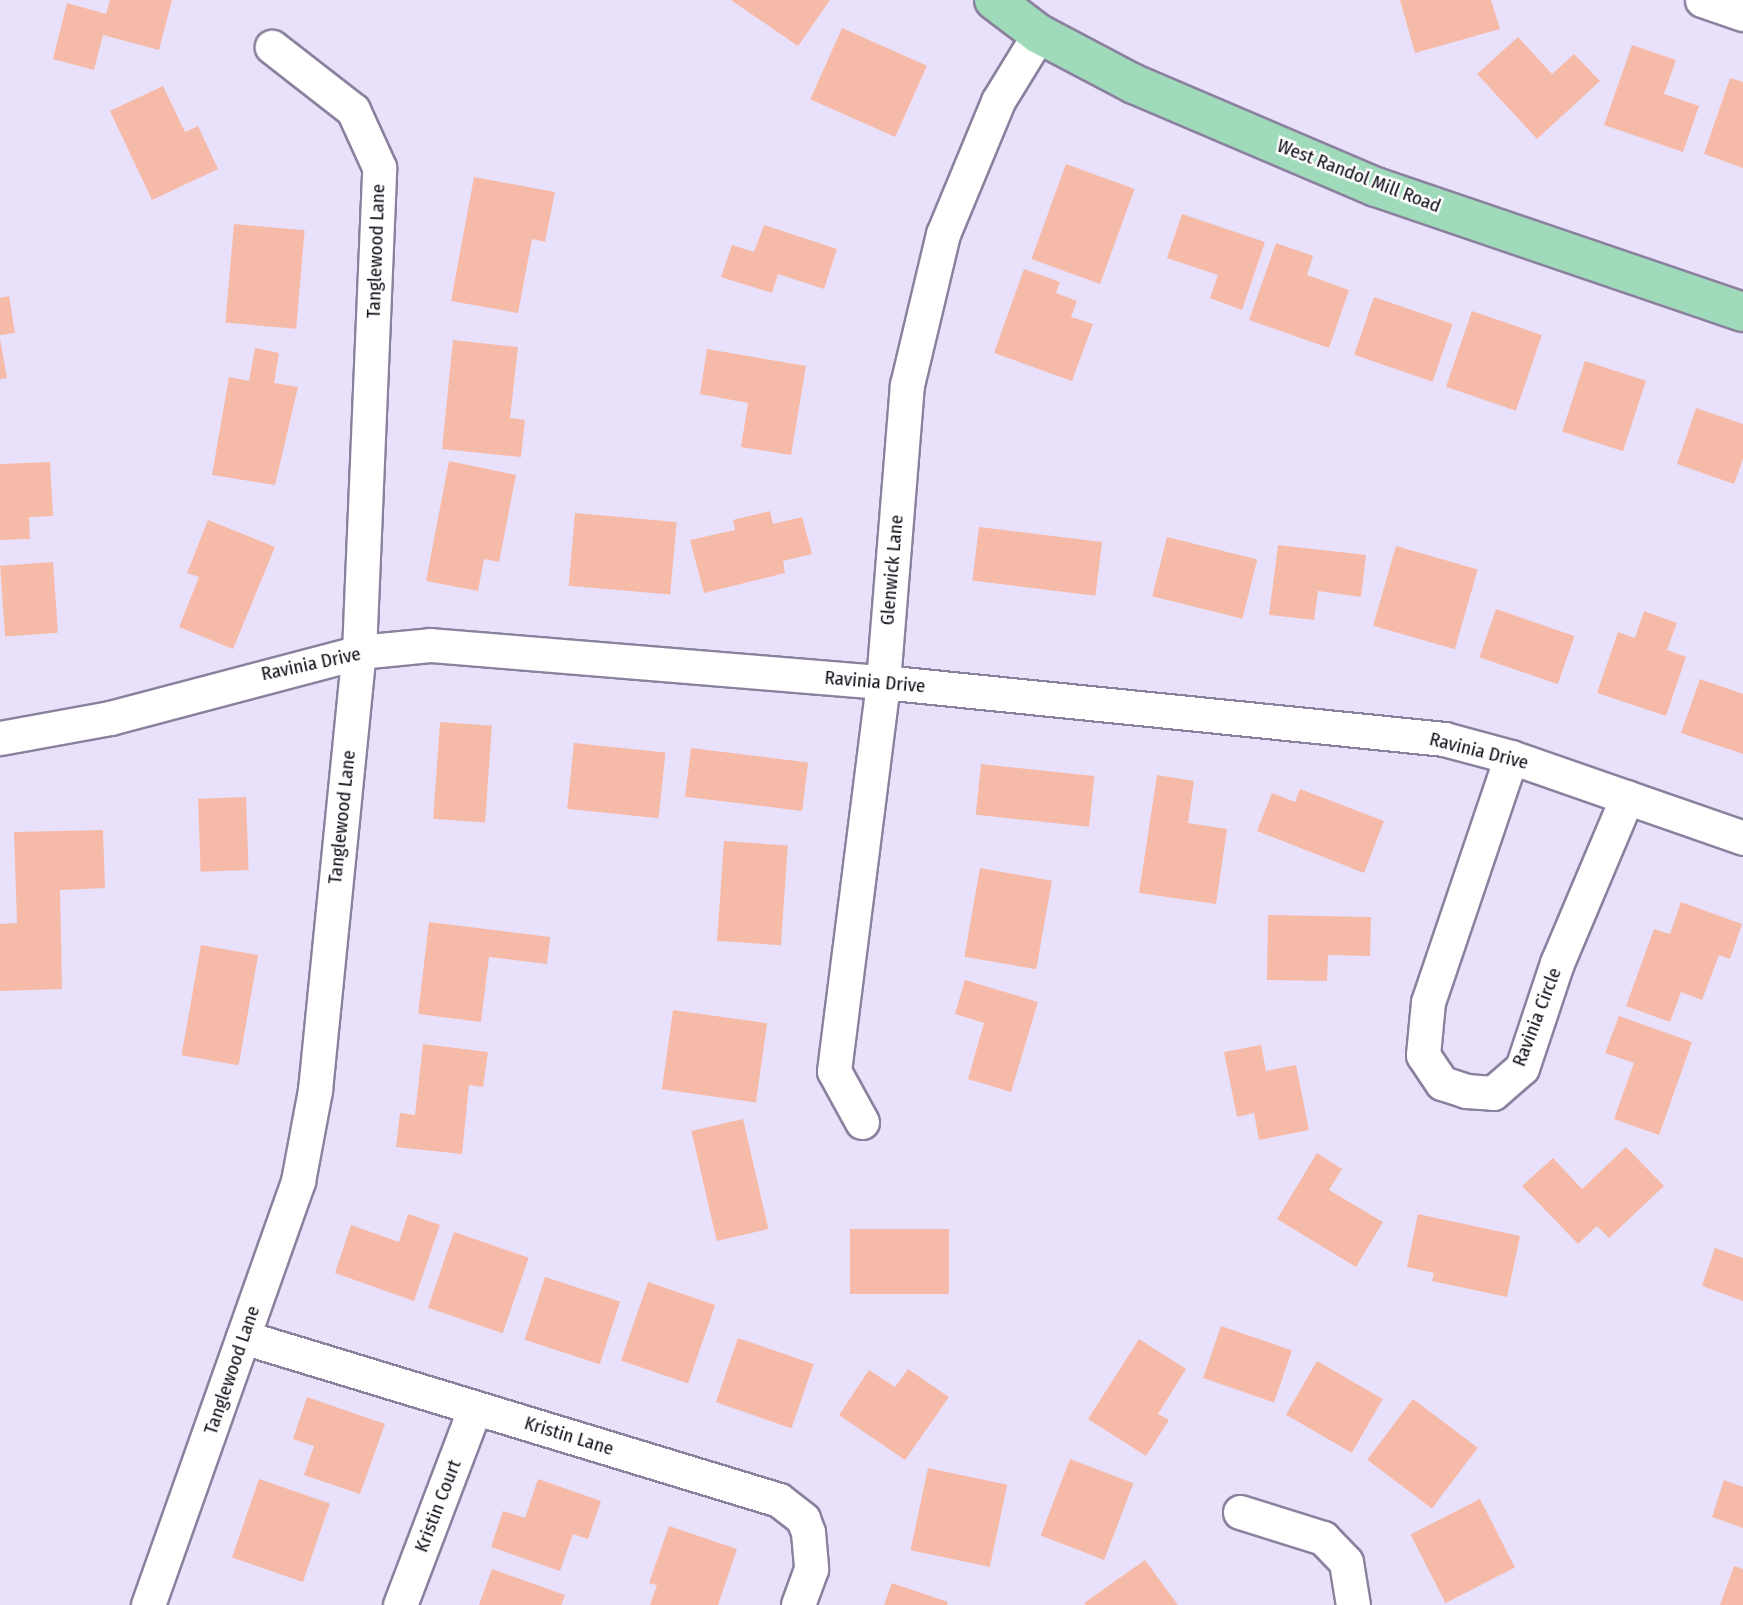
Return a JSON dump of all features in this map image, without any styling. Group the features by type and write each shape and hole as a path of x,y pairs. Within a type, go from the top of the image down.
{"main road":[{"name":"West Randol Mill Road","path":"1012,12 1134,84 1376,187 1743,312"}],"street":[{"path":"1702,0 1743,14"},
{"name":"Glenwick Lane","path":"862,1122 834,1071 883,682 907,385 943,234 998,101 1012,12"},
{"name":"Tanglewood Lane","path":"148,1605 298,1181 315,1090 359,652 379,167 353,110 272,47"},
{"name":"Ravinia Drive","path":"0,738 110,718 359,652 430,645 883,682 1444,739 1511,757 1743,838"},
{"name":"Ravinia Circle","path":"1511,757 1428,1002 1423,1055 1442,1083 1493,1093 1522,1068 1557,963 1627,797"},
{"name":"Kristin Lane","path":"243,1337 779,1500 803,1519 808,1532 811,1569 798,1605"},
{"name":"Kristin Court","path":"400,1605 475,1408"},
{"path":"1240,1512 1323,1538 1346,1562 1353,1605"}],"building":[{"path":"110,0 172,0 159,50 103,35 94,70 53,59 67,3 106,14"},
{"path":"731,0 830,0 798,46"},
{"path":"1400,0 1491,0 1500,29 1415,53"},
{"path":"842,28 927,66 895,137 810,99"},
{"path":"1518,37 1552,74 1574,54 1600,81 1537,139 1477,74"},
{"path":"1632,45 1676,60 1664,94 1699,106 1683,152 1604,125"},
{"path":"1730,78 1743,82 1743,168 1704,154"},
{"path":"163,86 185,132 198,126 218,169 152,200 110,111"},
{"path":"1066,164 1135,189 1100,284 1031,259"},
{"path":"474,177 555,192 545,242 532,239 518,313 451,301"},
{"path":"1182,214 1265,242 1242,310 1210,298 1218,275 1167,258"},
{"path":"234,224 305,230 296,329 225,323"},
{"path":"764,225 837,249 824,289 778,274 772,293 721,277 732,245 754,252"},
{"path":"1276,243 1313,256 1307,275 1349,290 1329,348 1249,320"},
{"path":"1024,269 1060,282 1056,293 1077,301 1071,317 1093,324 1072,381 994,353"},
{"path":"9,296 15,333 0,335 0,298"},
{"path":"1374,297 1452,324 1433,382 1354,355"},
{"path":"1472,311 1542,335 1516,411 1446,387"},
{"path":"0,339 7,378 0,379"},
{"path":"453,340 518,347 510,418 525,420 521,457 442,449"},
{"path":"255,348 279,353 274,383 298,387 275,485 212,475 229,377 249,381"},
{"path":"707,349 806,366 791,455 741,447 748,403 700,394"},
{"path":"1585,361 1646,381 1623,451 1562,431"},
{"path":"1696,408 1743,424 1743,459 1734,484 1677,464"},
{"path":"449,461 516,475 499,562 484,559 478,591 426,581"},
{"path":"50,462 53,516 29,517 30,539 0,540 0,464"},
{"path":"770,511 773,524 802,517 812,554 783,561 785,573 704,593 690,540 735,530 733,520"},
{"path":"575,513 677,522 670,595 569,586"},
{"path":"208,520 275,547 233,649 179,627 199,577 187,573"},
{"path":"979,527 1102,542 1095,596 972,581"},
{"path":"1167,537 1257,559 1242,619 1152,596"},
{"path":"1278,545 1366,555 1361,597 1318,591 1314,620 1269,615"},
{"path":"1396,546 1478,569 1455,649 1373,626"},
{"path":"53,562 58,633 5,637 0,566"},
{"path":"1496,609 1574,636 1558,684 1479,657"},
{"path":"1644,611 1677,623 1667,650 1686,657 1666,716 1597,693 1618,632 1635,638"},
{"path":"1700,679 1743,694 1743,754 1681,733"},
{"path":"440,722 492,726 485,822 433,819"},
{"path":"574,743 665,753 659,818 567,809"},
{"path":"691,748 808,762 802,811 685,797"},
{"path":"981,764 1094,776 1089,827 976,815"},
{"path":"1157,775 1194,781 1188,823 1227,829 1216,904 1139,893"},
{"path":"1300,789 1384,821 1364,873 1257,831 1272,793 1295,802"},
{"path":"246,797 249,870 201,872 198,799"},
{"path":"103,830 105,888 60,890 62,989 0,991 0,924 17,923 14,832"},
{"path":"724,841 788,845 781,945 717,941"},
{"path":"980,868 1052,881 1036,969 964,957"},
{"path":"1681,902 1742,924 1730,959 1719,955 1702,1000 1681,992 1670,1022 1626,1006 1654,929 1670,934"},
{"path":"1268,915 1371,917 1370,956 1328,955 1327,981 1267,980"},
{"path":"429,922 550,937 547,964 489,957 481,1022 418,1014"},
{"path":"201,945 258,955 239,1065 182,1055"},
{"path":"965,980 1038,1002 1011,1092 968,1079 984,1023 955,1014"},
{"path":"673,1010 767,1023 756,1102 662,1089"},
{"path":"1619,1016 1692,1042 1659,1135 1614,1119 1634,1063 1605,1053"},
{"path":"423,1044 488,1052 483,1087 469,1085 462,1154 396,1147 400,1113 415,1115"},
{"path":"1261,1045 1266,1071 1296,1065 1309,1130 1259,1140 1254,1113 1237,1117 1224,1052"},
{"path":"743,1119 768,1229 717,1241 691,1131"},
{"path":"1626,1147 1664,1186 1609,1238 1597,1226 1578,1244 1522,1186 1553,1158 1582,1189"},
{"path":"1317,1153 1342,1169 1329,1190 1383,1222 1356,1267 1277,1219"},
{"path":"408,1214 440,1225 414,1301 335,1273 351,1225 399,1242"},
{"path":"1418,1214 1520,1236 1507,1297 1432,1281 1434,1273 1407,1267"},
{"path":"850,1229 949,1229 949,1294 850,1294"},
{"path":"454,1232 529,1258 503,1333 428,1308"},
{"path":"1715,1248 1743,1258 1743,1301 1702,1286"},
{"path":"545,1277 620,1301 600,1364 525,1340"},
{"path":"648,1282 715,1305 688,1384 621,1360"},
{"path":"1221,1326 1292,1350 1274,1402 1203,1378"},
{"path":"738,1338 814,1364 792,1428 716,1402"},
{"path":"1139,1339 1186,1369 1158,1414 1169,1420 1146,1456 1088,1419"},
{"path":"1317,1361 1383,1399 1352,1453 1286,1415"},
{"path":"908,1369 949,1397 905,1460 839,1415 869,1370 895,1387"},
{"path":"307,1397 385,1424 360,1494 304,1475 314,1446 293,1439"},
{"path":"1413,1399 1478,1448 1432,1508 1367,1460"},
{"path":"1070,1459 1133,1483 1104,1560 1041,1536"},
{"path":"928,1468 1007,1485 990,1567 911,1550"},
{"path":"259,1479 330,1503 303,1582 232,1557"},
{"path":"538,1479 601,1501 588,1539 573,1534 560,1571 491,1547 503,1511 525,1518"},
{"path":"1724,1480 1743,1487 1743,1528 1712,1517"},
{"path":"1480,1499 1515,1568 1445,1603 1411,1534"},
{"path":"669,1526 737,1549 718,1605 650,1605 657,1585 649,1583"},
{"path":"1145,1560 1178,1605 1084,1603"},
{"path":"1734,1566 1743,1569 1743,1605 1720,1605"},
{"path":"492,1569 565,1595 561,1605 479,1605"},
{"path":"892,1583 948,1602 947,1605 884,1605"}]}
